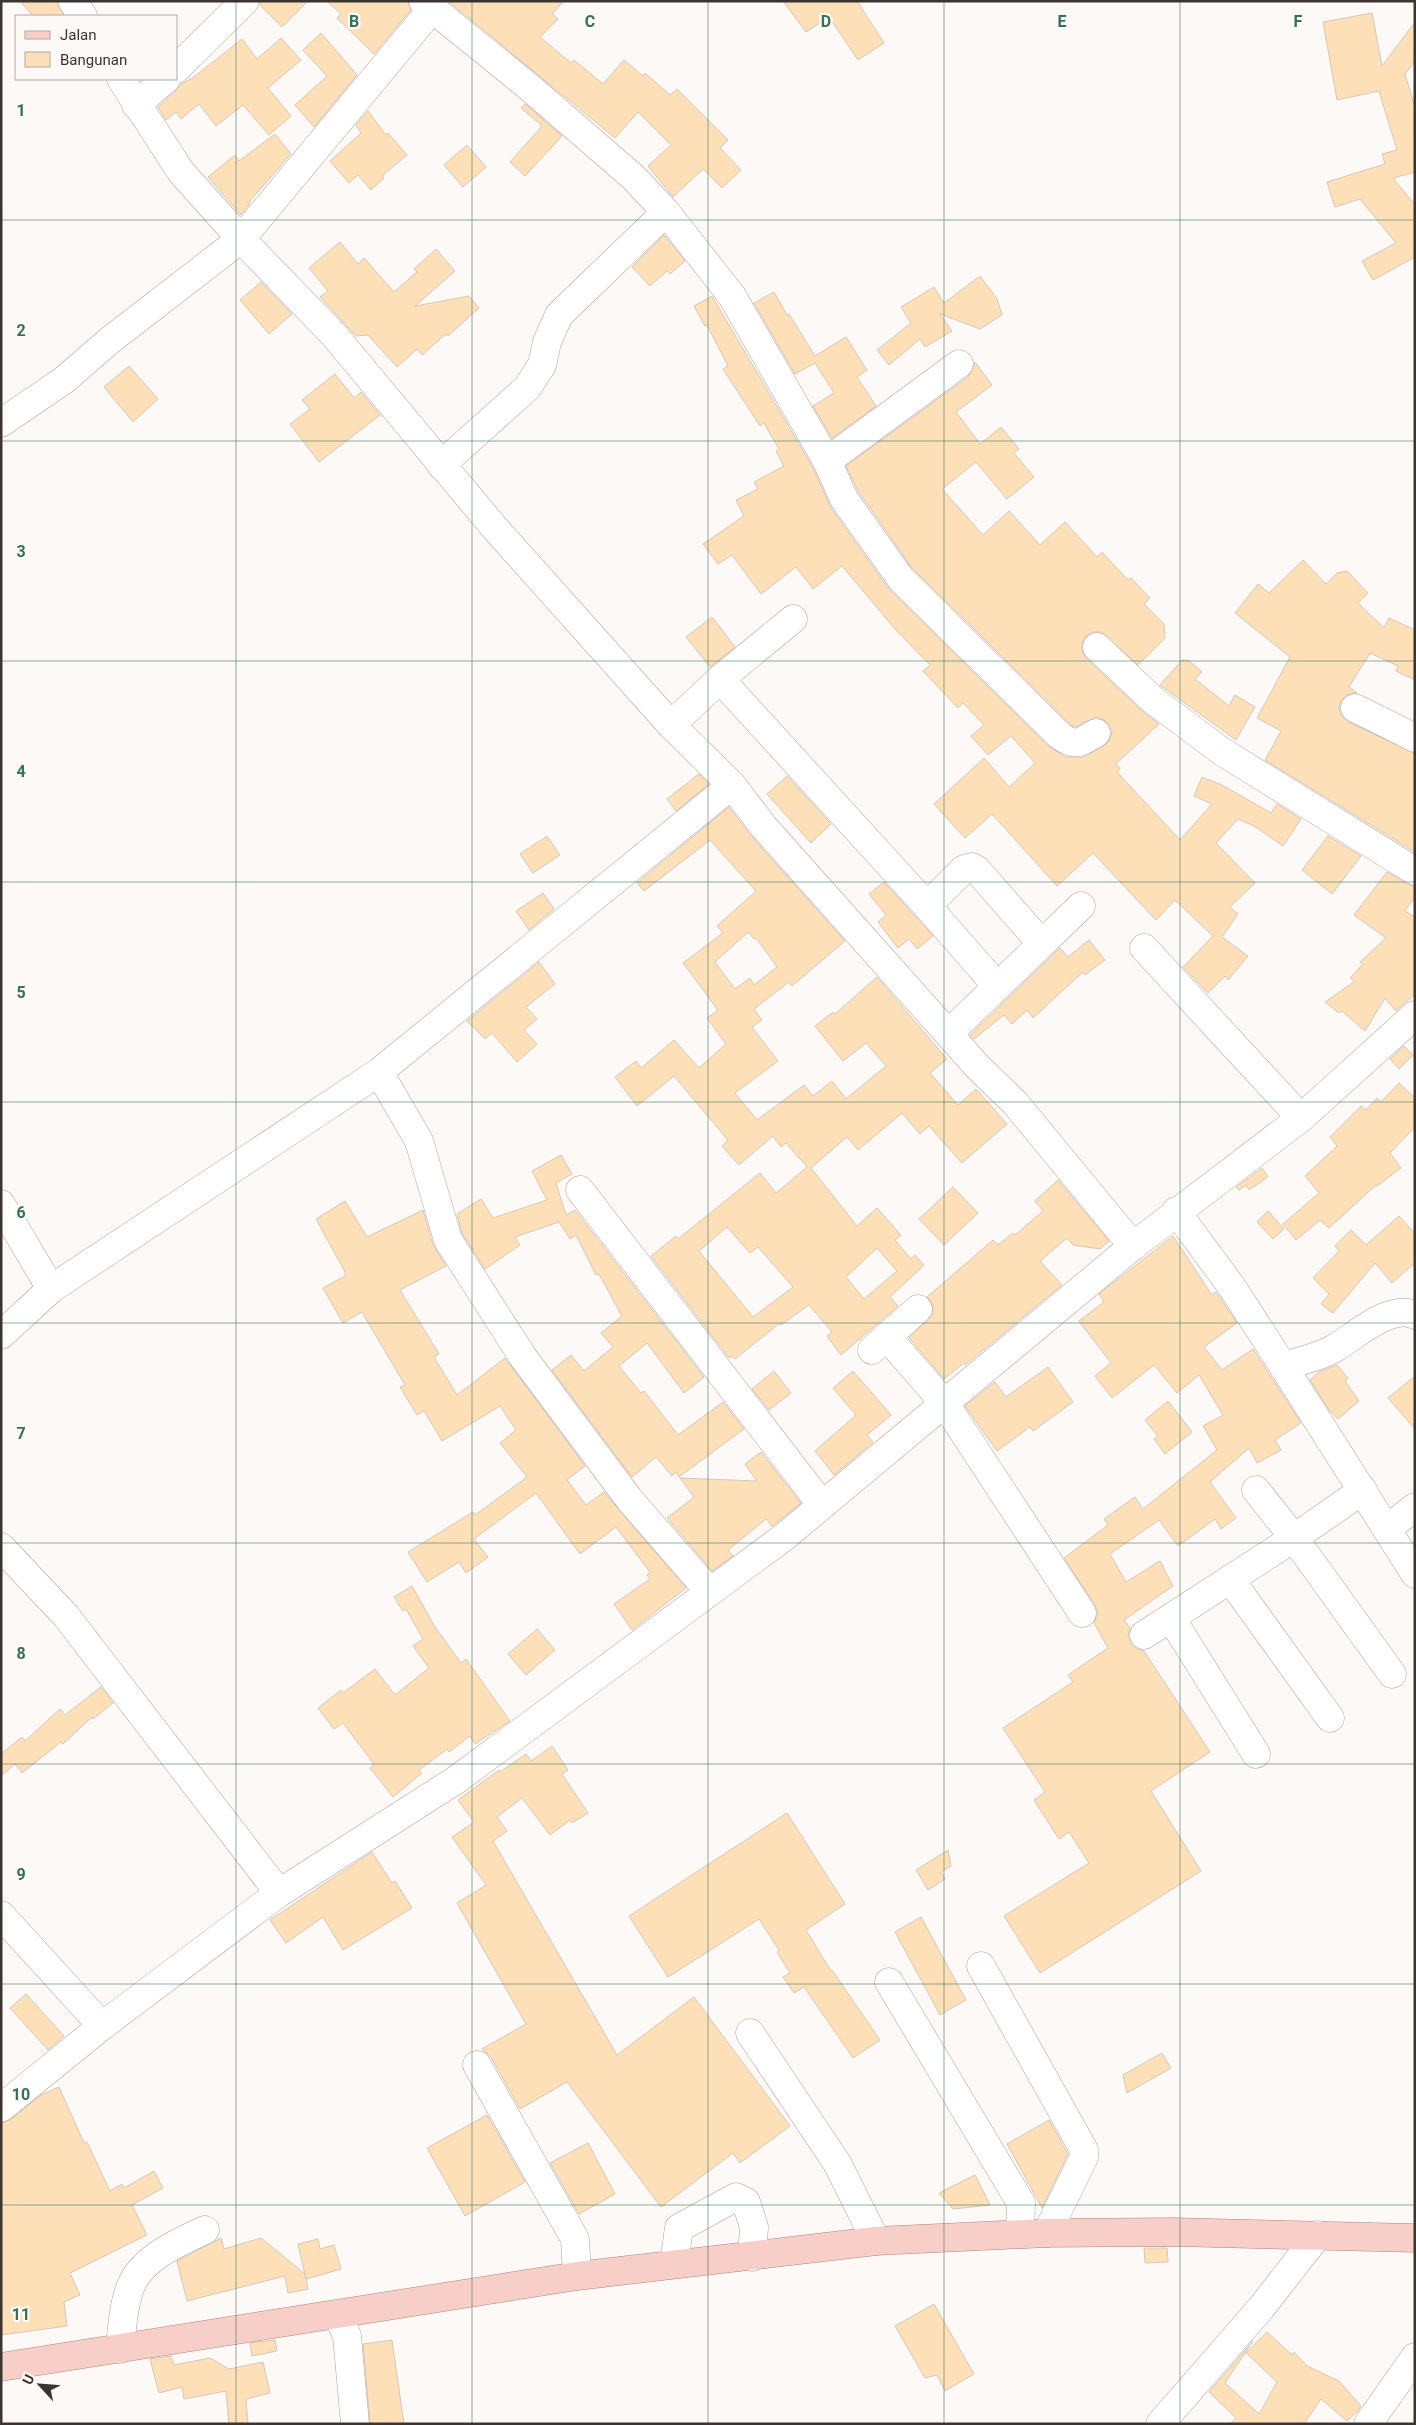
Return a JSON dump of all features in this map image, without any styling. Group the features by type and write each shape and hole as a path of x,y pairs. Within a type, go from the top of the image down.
{"main road":[{"path":"1,2367 577,2276 674,2263 752,2257 876,2241 1047,2233 1172,2232 1415,2238"}],"street":[{"path":"72,1 81,15"},
{"path":"178,68 245,1"},
{"path":"1,423 64,380 109,341 241,239 427,5 529,87 633,177 666,212 732,296 827,461 844,499 901,579 1059,735 1069,742 1080,743 1096,732"},
{"path":"121,80 181,172 241,239 334,335 441,465 589,635 671,725 732,785 764,827 977,1066 1014,1103 1133,1246"},
{"path":"136,105 165,80"},
{"path":"441,465 527,388 542,365 546,342 558,316 666,212"},
{"path":"827,461 959,364"},
{"path":"671,725 720,678 794,619"},
{"path":"1097,648 1153,700 1221,751 1415,872"},
{"path":"720,678 997,986"},
{"path":"1355,708 1415,738"},
{"path":"1,1335 51,1289 379,1072 732,785"},
{"path":"927,906 964,869 972,868 977,870 1041,943"},
{"path":"949,1033 1081,906"},
{"path":"1144,948 1301,1118"},
{"path":"1,2108 102,2026 279,1893 456,1780 784,1536 1176,1211 1301,1118 1415,1015"},
{"path":"379,1072 419,1141 448,1240 529,1365 629,1499 710,1591"},
{"path":"580,1190 822,1505"},
{"path":"1,1204 51,1289"},
{"path":"1176,1211 1232,1287 1415,1574"},
{"path":"918,1309 880,1343 945,1404 1082,1613"},
{"path":"1283,1366 1334,1349 1382,1318 1401,1312 1415,1315"},
{"path":"1256,1490 1294,1538 1392,1674"},
{"path":"1144,1636 1294,1538 1363,1490"},
{"path":"1387,1529 1415,1507"},
{"path":"1,1547 66,1616 279,1893"},
{"path":"1230,1580 1330,1718"},
{"path":"1171,1618 1256,1754"},
{"path":"1,1915 102,2026"},
{"path":"981,1966 1084,2150 1084,2158 1047,2233"},
{"path":"889,1982 1021,2202 1020,2234"},
{"path":"750,2033 837,2163 876,2241"},
{"path":"478,2065 576,2239 577,2276"},
{"path":"674,2263 679,2228 736,2198 746,2202 754,2227 752,2257"},
{"path":"120,2349 128,2293 141,2270 170,2246 205,2230"},
{"path":"1160,2424 1261,2308 1318,2235"},
{"path":"338,2315 347,2336 355,2424"},
{"path":"1368,2424 1415,2357"}],"building":[{"path":"20,1 57,1 64,15 32,15"},
{"path":"260,1 308,1 282,27 260,5"},
{"path":"327,1 408,1 411,10 374,54 337,18 341,14"},
{"path":"448,1 564,1 552,14 558,19 540,37 571,63 574,60 603,84 624,60 643,76 645,73 670,95 677,89 728,140 720,148 741,170 722,188 703,169 673,197 648,166 671,145 638,112 615,138"},
{"path":"783,1 857,1 884,43 858,60 829,17 806,32"},
{"path":"1372,13 1382,66 1415,22 1415,61 1405,74 1415,107 1415,172 1393,178 1415,205 1415,257 1373,280 1362,261 1396,243 1360,199 1335,207 1327,182 1385,164 1382,154 1397,150 1379,91 1337,100 1323,22"},
{"path":"321,33 357,75 314,127 295,105 327,76 303,50"},
{"path":"281,38 301,60 268,88 291,116 269,135 243,105 216,126 199,104 181,119 176,112 166,120 158,107 181,84 194,77 242,39 257,59"},
{"path":"525,104 562,136 525,176 510,162 542,126 521,108"},
{"path":"368,111 386,135 388,133 407,155 382,176 384,178 371,190 358,175 349,183 330,161 361,133 356,125"},
{"path":"275,134 291,154 249,202 241,215 208,177 235,155 239,161"},
{"path":"467,145 486,167 463,187 444,165"},
{"path":"664,235 685,261 670,274 667,271 650,286 632,267"},
{"path":"340,242 358,264 364,258 394,292 417,272 414,269 436,249 455,271 415,306 469,296 479,308 448,336 446,334 422,355 417,349 397,367 368,335 356,336 320,297 328,291 309,268"},
{"path":"980,276 997,299 1002,315 980,329 940,314 952,331 925,347 920,339 889,365 877,350 911,323 901,307 934,287 944,303"},
{"path":"261,282 292,314 269,334 240,300"},
{"path":"774,292 815,356 846,337 867,370 857,377 876,406 832,438 813,406 834,393 815,363 795,374 754,303"},
{"path":"712,296 813,468 831,508 888,588 1048,746 1066,757 1083,757 1104,746 1109,741 1112,732 1109,725 1104,720 1096,717 1075,727 1069,723 913,569 858,491 846,466 968,377 975,362 992,385 956,412 980,444 1001,427 1019,449 1014,453 1034,477 1007,499 976,462 942,489 983,535 1009,511 1040,545 1065,522 1097,557 1102,552 1128,580 1131,578 1150,598 1144,604 1164,624 1165,638 1138,665 1101,632 1092,632 1085,637 1082,643 1082,651 1086,658 1142,711 1159,724 1116,764 1120,769 1117,772 1180,840 1212,804 1194,796 1202,777 1222,785 1271,813 1277,804 1301,819 1283,846 1254,826 1238,819 1216,843 1255,883 1230,907 1238,914 1222,937 1248,956 1228,980 1225,976 1208,993 1183,967 1213,936 1175,900 1156,920 1093,853 1057,886 992,814 965,838 934,804 984,758 1009,787 1035,763 1011,736 988,755 971,736 984,725 963,703 958,708 923,671 930,665 896,630 842,566 813,589 796,567 761,594 732,555 718,564 703,544 744,516 736,500 758,489 754,482 784,466 776,451 779,449 764,423 760,426 723,369 728,366 707,325 705,326 694,306"},
{"path":"129,366 158,399 133,422 104,387"},
{"path":"335,374 354,398 361,392 380,415 319,462 290,424 310,409 302,400"},
{"path":"1303,560 1326,584 1337,573 1347,571 1368,593 1358,603 1384,628 1389,618 1415,630 1415,680 1396,671 1398,666 1370,653 1349,687 1357,693 1346,695 1341,701 1339,708 1342,716 1348,722 1415,753 1415,852 1265,760 1281,731 1257,718 1290,657 1235,613 1258,584 1269,593"},
{"path":"712,617 735,647 710,667 686,637"},
{"path":"1182,660 1188,660 1202,672 1195,679 1229,706 1235,695 1255,707 1236,740 1160,685"},
{"path":"699,774 709,784 676,811 667,799"},
{"path":"787,776 831,824 811,843 767,794"},
{"path":"729,807 752,837 845,941 792,986 789,982 754,1009 762,1020 752,1027 778,1061 735,1093 757,1120 804,1085 813,1096 832,1081 846,1099 886,1066 866,1043 843,1061 815,1026 833,1012 835,1014 877,977 947,1059 930,1073 958,1105 976,1089 1007,1124 962,1163 929,1126 920,1134 902,1113 858,1150 847,1137 811,1168 857,1226 877,1208 901,1235 895,1240 911,1259 915,1255 924,1265 890,1297 898,1306 841,1355 827,1336 832,1332 809,1305 781,1325 780,1323 735,1359 732,1356 729,1358 651,1256 676,1236 678,1239 760,1173 776,1193 807,1167 786,1143 781,1147 773,1136 739,1165 722,1146 728,1140 674,1076 637,1106 615,1077 636,1061 641,1068 674,1040 699,1068 726,1044 707,1018 718,1010 683,963 723,933 717,926 756,891 710,840 644,891 637,883","holes":["748,932 754,939 756,938 777,967 754,985 750,978 735,989 715,962","727,1227 750,1253 758,1247 793,1287 753,1317 699,1251","877,1248 897,1271 864,1299 846,1277"]},
{"path":"547,836 560,855 533,873 520,854"},
{"path":"1328,836 1361,856 1332,894 1302,870"},
{"path":"1387,872 1415,887 1415,897 1405,911 1415,917 1415,994 1396,1011 1385,998 1365,1031 1342,1011 1339,1013 1325,1002 1355,981 1350,978 1363,964 1360,962 1386,938 1354,915"},
{"path":"884,882 933,936 917,949 909,939 898,948 878,922 886,915 869,894"},
{"path":"543,893 554,909 529,930 516,911"},
{"path":"1089,940 1105,960 1085,975 1083,972 1033,1018 1027,1010 1012,1024 1004,1015 974,1039 970,1035 1060,948 1068,957"},
{"path":"539,962 555,984 526,1007 537,1019 524,1030 537,1044 517,1062 492,1033 485,1039 467,1021"},
{"path":"1404,1046 1413,1055 1399,1069 1390,1059"},
{"path":"1399,1083 1415,1098 1415,1127 1390,1153 1401,1168 1376,1185 1329,1228 1320,1220 1296,1240 1283,1224 1319,1193 1305,1176 1337,1146 1330,1137 1361,1106 1366,1110 1377,1098 1381,1102"},
{"path":"561,1155 572,1174 556,1183 566,1215 575,1210 704,1377 684,1393 647,1343 619,1366 641,1393 644,1391 678,1435 723,1402 744,1429 679,1477 676,1472 672,1476 656,1457 632,1477 552,1370 571,1355 584,1371 613,1347 601,1333 622,1316 599,1274 596,1275 576,1235 570,1239 559,1222 515,1237 520,1245 485,1269 462,1233 457,1214 481,1199 493,1218 547,1200 532,1171"},
{"path":"1262,1168 1268,1177 1249,1190 1246,1185 1239,1190 1236,1187"},
{"path":"1058,1180 1109,1241 1100,1249 1073,1245 1067,1238 1040,1261 1062,1285 965,1365 964,1363 944,1379 909,1338 933,1314 933,1305 927,1297 993,1240 998,1245 1013,1233 1015,1235 1043,1211 1035,1201"},
{"path":"953,1187 978,1213 944,1245 919,1219"},
{"path":"345,1201 367,1237 423,1210 433,1245 446,1266 400,1290 439,1354 434,1357 457,1395 505,1358 585,1466 567,1480 586,1505 604,1492 686,1588 632,1630 614,1604 650,1579 647,1575 650,1572 616,1527 580,1554 536,1493 474,1539 488,1557 466,1573 459,1562 427,1582 408,1552 473,1512 475,1515 527,1477 500,1443 516,1430 500,1406 442,1441 424,1411 417,1415 400,1387 405,1385 362,1312 343,1323 323,1288 345,1276 345,1272 316,1219"},
{"path":"1268,1211 1284,1229 1273,1239 1257,1222"},
{"path":"1399,1216 1415,1234 1415,1263 1392,1283 1375,1263 1333,1313 1321,1304 1329,1294 1313,1278 1339,1251 1335,1246 1351,1230 1366,1245"},
{"path":"1173,1236 1212,1295 1216,1292 1237,1323 1204,1347 1222,1370 1253,1349 1301,1423 1275,1440 1281,1450 1257,1463 1249,1448 1210,1482 1236,1518 1221,1529 1215,1519 1178,1546 1159,1520 1110,1554 1126,1582 1160,1561 1173,1586 1124,1620 1130,1628 1128,1636 1131,1644 1137,1649 1144,1651 1210,1752 1151,1791 1201,1871 1040,1973 1004,1916 1089,1863 1069,1832 1059,1839 1034,1800 1045,1792 1003,1728 1073,1682 1068,1675 1108,1648 1094,1623 1098,1613 1095,1605 1064,1558 1108,1525 1104,1519 1135,1497 1143,1509 1217,1450 1203,1426 1223,1415 1199,1375 1177,1393 1154,1365 1112,1398 1095,1376 1111,1363 1079,1321 1104,1302 1099,1294"},
{"path":"1337,1365 1348,1378 1345,1381 1359,1401 1338,1419 1329,1410 1310,1380 1319,1372"},
{"path":"1048,1367 1073,1402 1033,1431 1030,1427 997,1451 965,1406 995,1382 1006,1397"},
{"path":"774,1371 791,1393 769,1410 752,1389"},
{"path":"853,1371 891,1415 867,1435 873,1442 834,1475 815,1451 856,1415 833,1388"},
{"path":"1415,1376 1415,1429 1388,1398"},
{"path":"1168,1401 1192,1432 1165,1454 1154,1439 1158,1436 1145,1420"},
{"path":"761,1452 801,1503 772,1526 766,1519 728,1550 733,1556 712,1571 667,1518 694,1497 680,1478 757,1481 745,1464"},
{"path":"412,1586 435,1627 461,1663 466,1659 510,1721 475,1744 470,1736 449,1752 447,1749 419,1770 422,1773 393,1797 370,1768 374,1764 343,1723 334,1729 318,1708 341,1690 343,1693 375,1669 395,1695 429,1668 413,1646 423,1639 406,1609 403,1611 394,1597"},
{"path":"537,1629 555,1650 526,1675 508,1654"},
{"path":"101,1687 113,1703 93,1719 92,1717 63,1744 61,1742 22,1773 15,1764 1,1776 1,1754 22,1737 25,1741 60,1709 65,1715"},
{"path":"552,1746 568,1770 562,1774 588,1813 572,1823 570,1820 550,1835 522,1798 497,1817 507,1831 493,1841 617,2055 694,1997 790,2126 740,2163 733,2153 661,2207 567,2082 520,2109 491,2057 482,2049 526,2024 457,1903 486,1885 452,1837 474,1822 458,1800 499,1770 500,1772 526,1754 531,1761"},
{"path":"787,1813 845,1904 806,1930 831,1971 880,2040 853,2058 804,1987 794,1993 783,1977 790,1973 777,1952 779,1950 759,1919 668,1977 629,1916"},
{"path":"948,1850 951,1866 941,1872 945,1879 928,1890 916,1870"},
{"path":"372,1852 392,1883 395,1881 412,1908 343,1950 323,1917 286,1943 270,1920"},
{"path":"921,1917 966,2000 940,2015 895,1932"},
{"path":"26,1994 64,2036 48,2050 10,2008"},
{"path":"1162,2053 1171,2068 1127,2093 1123,2075"},
{"path":"59,2087 84,2143 87,2142 110,2191 122,2184 124,2188 154,2171 163,2188 132,2205 147,2235 70,2273 80,2295 64,2302 67,2326 1,2335 1,2123 10,2120 41,2095"},
{"path":"487,2115 525,2182 465,2216 427,2148"},
{"path":"1049,2120 1068,2154 1042,2208 1007,2144"},
{"path":"588,2143 615,2194 579,2214 550,2163"},
{"path":"975,2175 990,2205 953,2209 939,2193"},
{"path":"221,2238 224,2249 261,2238 305,2274 308,2289 288,2293 285,2276 187,2301 177,2261"},
{"path":"318,2239 320,2249 334,2245 341,2269 306,2279 298,2244"},
{"path":"1144,2248 1167,2248 1168,2262 1145,2263"},
{"path":"934,2304 974,2374 945,2391 937,2375 925,2378 895,2326"},
{"path":"1267,2332 1292,2355 1294,2352 1307,2366 1339,2381 1361,2406 1358,2411 1347,2421 1321,2399 1304,2424 1230,2424 1236,2418 1209,2392 1253,2341 1225,2383 1259,2414 1277,2382 1246,2353"},
{"path":"275,2340 277,2351 252,2356 250,2343"},
{"path":"392,2340 404,2424 370,2424 363,2344"},
{"path":"171,2356 174,2365 210,2358 229,2369 263,2362 270,2393 246,2399 248,2424 229,2424 226,2391 184,2399 182,2387 159,2393 150,2359"}]}
